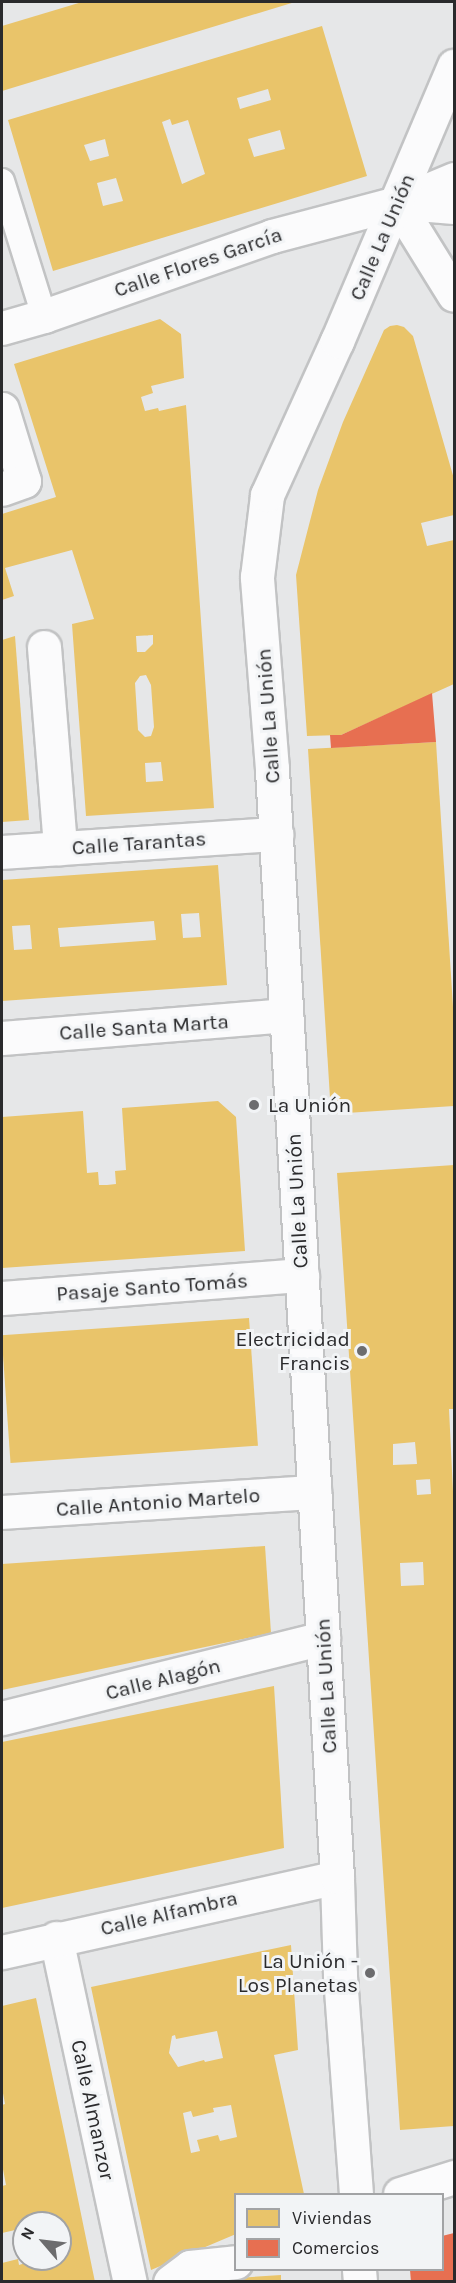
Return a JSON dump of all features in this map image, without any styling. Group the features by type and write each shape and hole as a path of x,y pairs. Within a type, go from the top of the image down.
{"street":[{"name":"Calle La Unión","path":"356,2193 340,1976 337,1877 276,834 257,578 267,495 397,203 454,66"},
{"path":"397,203 454,179"},
{"path":"397,203 454,207"},
{"path":"397,203 454,295"},
{"name":"Calle Flores García","path":"2,328 44,316 272,236 397,203"},
{"path":"2,409 24,481 2,489"},
{"path":"45,647 60,848"},
{"name":"Calle Tarantas","path":"2,852 276,834"},
{"name":"Calle Santa Marta","path":"2,1038 286,1015"},
{"name":"Pasaje Santo Tomás","path":"2,1298 302,1275"},
{"name":"Calle Antonio Martelo","path":"2,1512 314,1492"},
{"name":"Calle Alagón","path":"2,1718 323,1638"},
{"name":"Calle Alfambra","path":"2,1952 56,1938 337,1877"},
{"name":"Calle Almanzor","path":"56,1938 130,2282"},
{"path":"403,2193 454,2177"},
{"path":"170,2282 190,2267 234,2262"}],"lane":[{"path":"2,181 44,316"}],"building: Viviendas":[{"path":"82,2 295,2 2,91 2,26"},
{"path":"322,26 367,176 53,271 8,120","holes":["268,89 271,100 240,109 237,98","170,119 172,125 188,120 205,174 182,184 162,122","280,130 285,149 254,157 248,139","105,139 109,156 90,161 84,145","116,178 123,201 103,206 97,183"]},
{"path":"160,319 181,334 184,378 151,386 153,393 141,397 145,411 158,408 159,411 186,405 214,808 86,816 72,624 94,619 72,550 5,568 14,596 2,600 2,514 56,497 14,364","holes":["153,635 153,644 145,652 137,652 136,636","146,675 151,685 154,727 151,736 145,737 138,730 135,683 140,676","161,762 163,781 146,782 145,763"]},
{"path":"397,325 404,327 413,336 454,479 454,515 421,523 427,546 454,540 454,684 341,735 307,736 296,575 318,490 343,422 384,330"},
{"path":"15,636 29,820 2,822 2,640"},
{"path":"436,742 454,1022 454,1106 331,1114 308,749"},
{"path":"218,865 227,985 2,1001 2,880","holes":["199,913 201,937 183,938 181,914","154,921 156,940 60,947 58,928","30,925 32,949 14,950 12,926"]},
{"path":"218,1101 236,1117 245,1251 2,1268 2,1117 83,1111 87,1173 98,1172 99,1185 107,1185 116,1184 115,1171 126,1170 122,1108"},
{"path":"454,1165 454,1409 449,1409 454,1512 454,2126 400,2130 337,1173","holes":["415,1442 417,1464 393,1465 393,1444","430,1479 431,1494 417,1495 416,1480","423,1562 424,1585 401,1586 400,1563"]},
{"path":"249,1318 258,1446 11,1463 2,1335"},
{"path":"265,1546 271,1633 2,1690 2,1564"},
{"path":"274,1686 284,1848 2,1908 2,1742"},
{"path":"291,1945 298,2050 274,2055 304,2193 234,2193 234,2235 151,2270 91,1987","holes":["217,2031 223,2058 178,2067 169,2053 172,2036 175,2035 176,2039","231,2105 237,2137 220,2141 218,2135 197,2140 200,2151 191,2153 183,2113 191,2111 193,2117 214,2112 213,2108"]},
{"path":"36,1998 95,2282 2,2282 2,2263 12,2260 12,2271 72,2271 72,2211 12,2211 12,2231 2,2233 2,2186 6,2185 2,2164 2,2105 5,2104 2,2088 2,2006"},
{"path":"281,2275 281,2282 206,2282 206,2280"}],"building: Comercios":[{"path":"432,693 436,742 331,748 330,735 341,735"},
{"path":"454,2233 454,2282 411,2282 410,2271 444,2271 444,2236"}],"place":[{"name":"La Unión","path":"254,1105"},
{"name":"Electricidad Francis","path":"362,1351"},
{"name":"La Unión - Los Planetas","path":"370,1973"}]}
